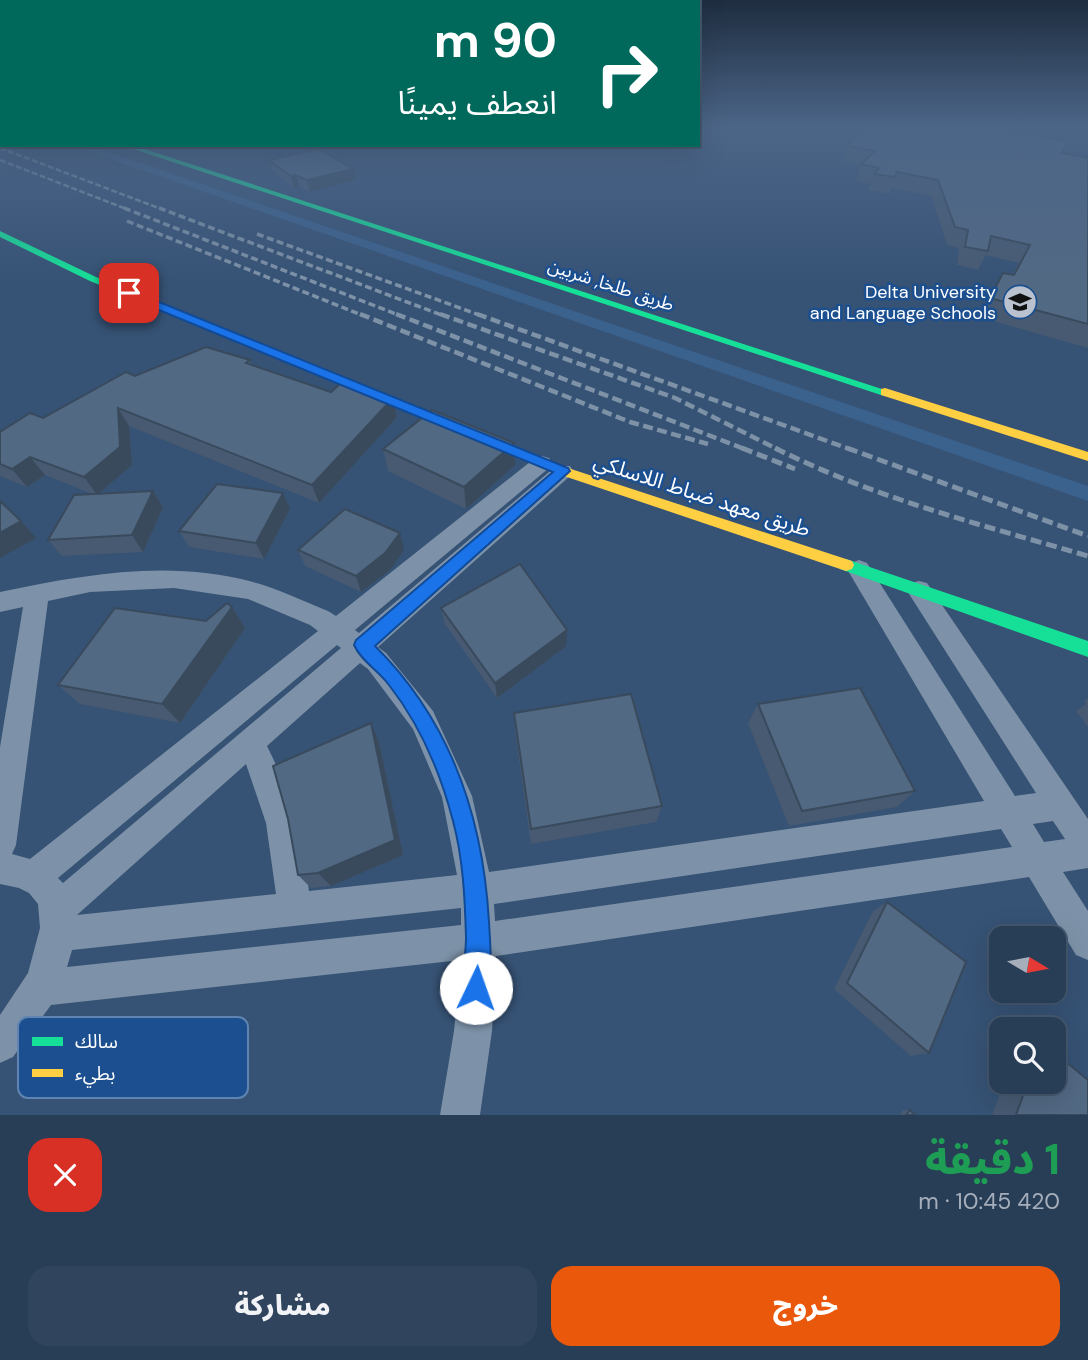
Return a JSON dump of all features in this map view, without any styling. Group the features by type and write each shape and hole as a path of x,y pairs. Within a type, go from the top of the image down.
{"main road":[{"name":"طريق طلخا, شربين","path":"225,178 716,339 1088,457"},
{"name":"طريق معهد ضباط اللاسلكي","path":"0,234 104,283 553,467 1088,649"}],"street":[{"path":"35,876 339,628 553,467"},
{"path":"58,922 250,743 363,645 553,467"},
{"path":"859,569 1088,943"},
{"path":"0,601 96,582 137,578 203,580 252,589 297,605 339,628 363,645 395,677 423,718 447,766 465,823 476,890 478,941 474,1034 460,1115"},
{"path":"919,590 1088,846"},
{"path":"0,845 37,592"},
{"path":"250,743 272,788 285,831 293,909"},
{"path":"58,922 293,909 476,890 1061,805"},
{"path":"40,988 478,941 1088,852"},
{"path":"0,867 18,869 35,876 45,884 58,922 52,960 23,1017"},
{"path":"0,1044 18,1023"}],"building":[{"path":"928,178 1088,178 1088,324 990,298 1003,273 1014,275 1030,245 991,236 988,251 965,247 968,230 955,227 938,180"},
{"path":"206,347 250,360 246,363 331,392 342,382 393,398 312,485 118,408 120,447 84,477 30,457 12,469 0,464 0,432 30,413 43,418 126,372 135,376"},
{"path":"432,410 514,443 464,487 383,449"},
{"path":"217,484 283,493 256,543 179,531"},
{"path":"153,491 132,535 48,540 74,495"},
{"path":"0,501 21,521 0,533"},
{"path":"345,509 400,533 385,553 356,576 298,550"},
{"path":"520,564 567,630 495,683 441,608"},
{"path":"227,603 232,607 162,704 58,685 115,608 206,621"},
{"path":"860,688 915,791 802,811 758,704"},
{"path":"631,694 662,806 531,829 514,713"},
{"path":"371,723 395,840 318,873 298,875 288,819 273,766"},
{"path":"887,902 966,962 929,1053 847,983"},
{"path":"1066,1062 1088,1080 1088,1115 1016,1115 1024,1094 1066,1094"}],"waterway":[{"path":"172,178 1088,494"}],"railway":[{"path":"47,178 129,210"},
{"path":"79,178 164,210"},
{"path":"124,208 401,316"},
{"path":"159,208 444,316"},
{"path":"127,221 364,316"},
{"path":"257,234 482,316"},
{"path":"360,314 630,422 708,444"},
{"path":"396,314 747,450"},
{"path":"440,314 675,398 775,448"},
{"path":"477,314 852,450"},
{"path":"742,448 795,469"},
{"path":"775,448 851,482 890,496 1088,556"},
{"path":"775,448 779,450"},
{"path":"847,448 1088,536"}],"traffic: fast":[{"path":"226,178 885,392"},
{"path":"0,234 93,279 420,412"},
{"path":"846,565 1088,649"}],"traffic: slow":[{"path":"885,392 1088,457"},
{"path":"420,412 563,471 846,565"}],"place":[{"name":"Delta University and Language Schools","path":"1020,302"}],"route":[{"path":"129,293 563,471 363,645 395,677 423,718 447,766 465,823 476,890 476,988"}]}
